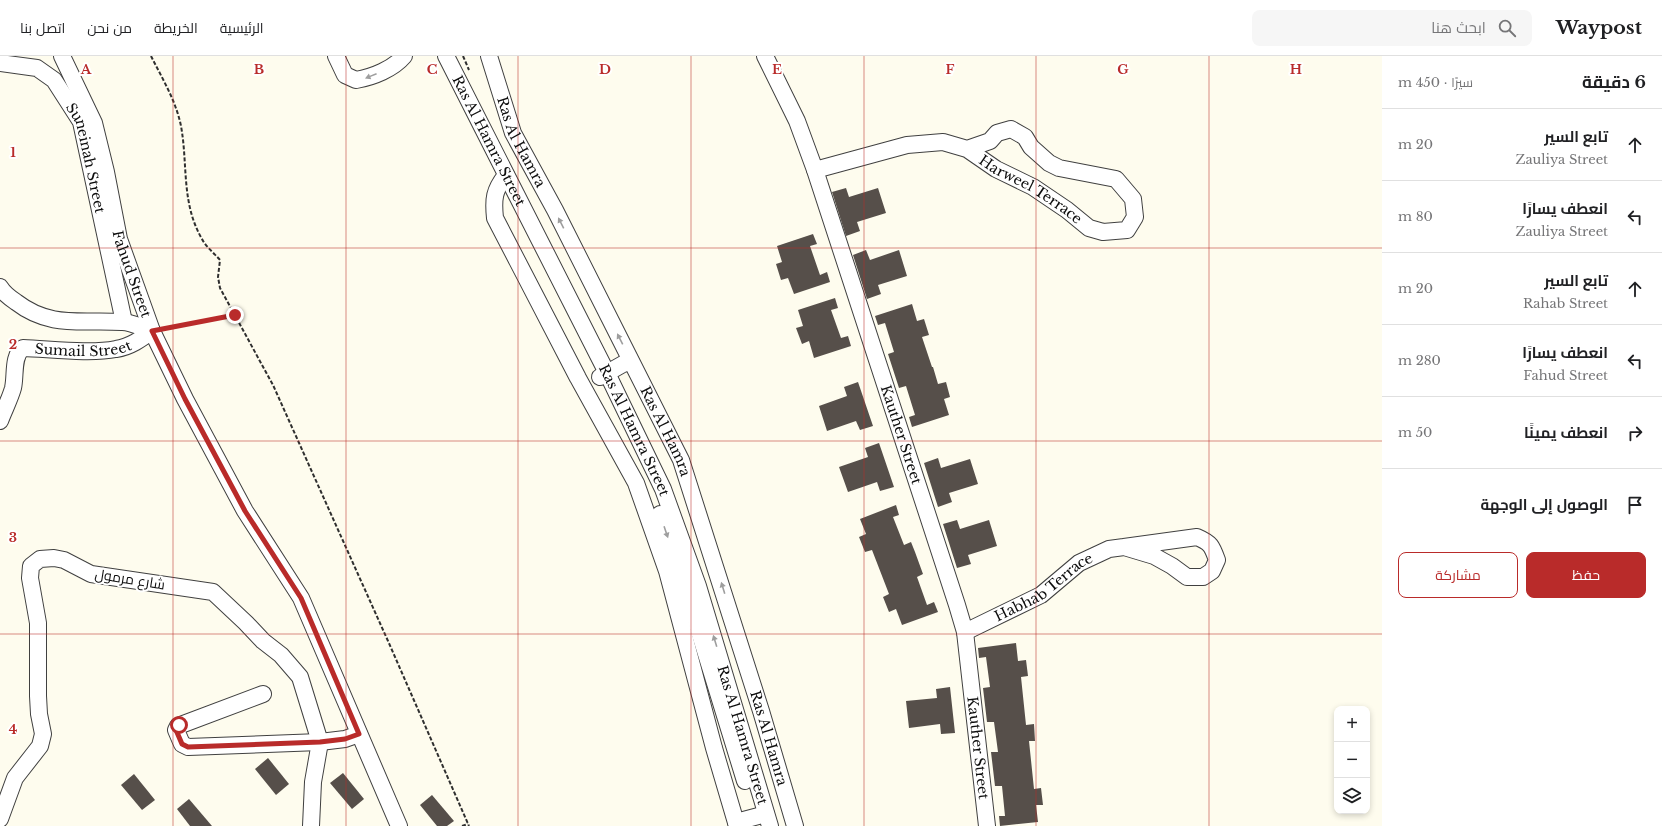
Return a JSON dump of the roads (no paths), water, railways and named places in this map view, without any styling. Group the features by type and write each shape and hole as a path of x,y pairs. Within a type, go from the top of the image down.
{"street":[{"name":"Fahud Street","path":"62,56 94,123 106,172 119,238 152,331 185,399 245,511 301,598 399,826"},
{"path":"336,56 345,75 356,80 370,77 397,63 404,56"},
{"name":"Ras Al Hamra Street","path":"437,56 490,153 603,375 646,479 698,586 732,721 763,821"},
{"name":"Ras Al Hamra Street","path":"446,56 490,153"},
{"name":"Ras Al Hamra","path":"489,56 513,133 555,210 681,460 761,711 795,826"},
{"name":"Kauther Street","path":"765,56 797,121 815,170 965,632 988,826"},
{"name":"Suneinah Street","path":"0,62 37,68 54,80 81,122 124,322"},
{"name":"Harweel Terrace","path":"815,170 907,145 943,142 967,150 996,169 1033,187 1067,210 1089,228 1102,232 1127,230 1135,217 1133,199 1116,179 1059,168 1050,163 1031,147 1025,137 1011,129 997,133 990,141 967,150"},
{"path":"490,153 500,141 513,133"},
{"path":"503,179 493,201 495,218 578,378 646,479 667,571 712,741 736,824 763,821"},
{"path":"0,287 4,293 22,307 43,318 72,322 124,322 152,331"},
{"name":"Sumail Street","path":"0,421 13,387 16,359 20,350 23,348 90,350 116,349 139,341 152,331"},
{"path":"603,375 623,364 631,362"},
{"name":"Habhab Terrace","path":"965,632 1041,595 1079,563 1109,549 1197,537 1206,541 1212,546 1217,560 1212,571 1203,577 1187,577 1172,566 1154,556 1124,547"},
{"name":"شارع مرمول","path":"0,819 15,778 40,746 43,734 39,714 38,696 38,623 30,578 32,566 40,559 54,558 64,560 91,574 213,592 263,641 281,655 300,677 320,742"},
{"path":"263,694 178,726 176,730 182,744 188,747 320,742 345,739 359,734"},
{"path":"732,721 761,711"},
{"path":"311,826 314,782 320,742"}]}
